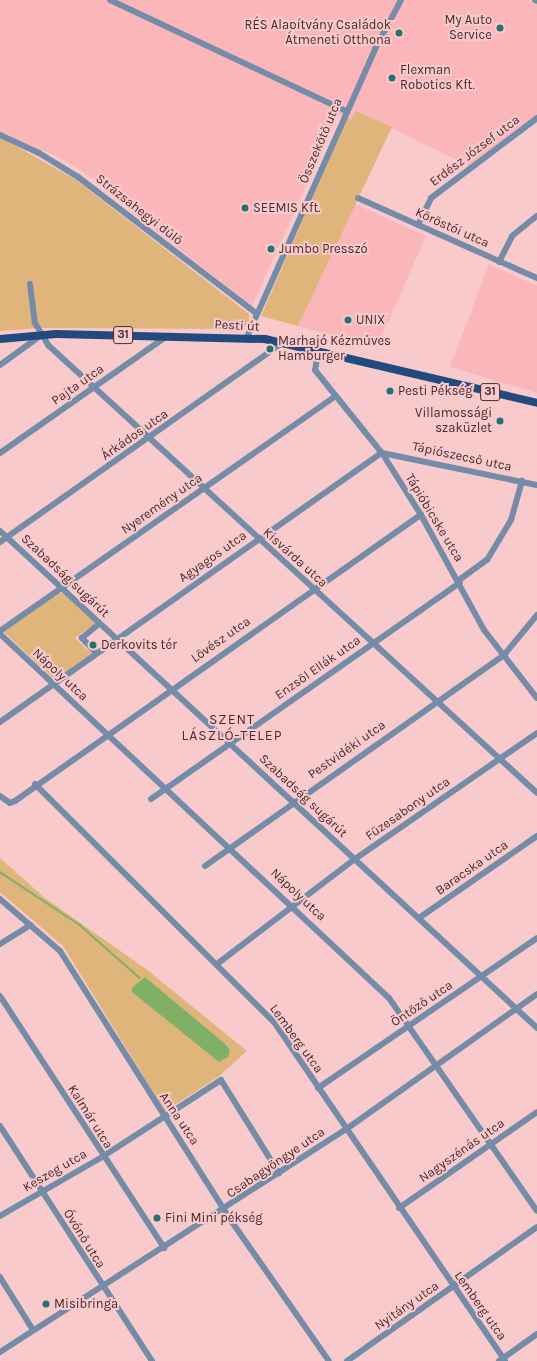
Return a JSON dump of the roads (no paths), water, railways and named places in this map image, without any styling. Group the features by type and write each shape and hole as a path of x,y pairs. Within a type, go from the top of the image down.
{"main road":[{"name":"Pesti út","path":"0,339 42,335 169,335 247,337 282,343 537,403"}],"street":[{"path":"110,0 346,111"},
{"name":"Összekötő utca","path":"247,337 346,111 401,0"},
{"name":"Erdész József utca","path":"418,225 432,198 537,118"},
{"name":"Strázsahegyi dűlő","path":"0,135 39,153 78,177 257,314"},
{"name":"Köröstói utca","path":"358,198 537,278"},
{"path":"499,262 512,236 537,216"},
{"path":"0,365 42,335 35,323 30,284"},
{"name":"Kisvárda utca","path":"42,335 95,387 205,488 258,540 374,642 537,793"},
{"name":"Pajta utca","path":"0,453 169,335"},
{"name":"Árkádos utca","path":"0,542 150,438 282,343"},
{"name":"Tápióbicske utca","path":"318,352 315,370 382,453 421,515 459,581 479,621 504,655 536,694"},
{"name":"Nyeremény utca","path":"0,633 336,396"},
{"name":"Tápiószecső utca","path":"382,453 537,484"},
{"name":"Agyagos utca","path":"117,639 382,453"},
{"name":"Enzsöl Ellák utca","path":"151,799 374,642 487,560 511,520 522,481"},
{"name":"Lövész utca","path":"35,784 312,588 421,515"},
{"name":"Szabadság sugárút","path":"0,531 537,1028"},
{"name":"Pestvidéki utca","path":"205,866 436,701 504,655 537,615"},
{"path":"96,653 82,638 100,623"},
{"name":"Nápoly utca","path":"0,633 294,906 389,998 537,1211"},
{"path":"0,722 117,639"},
{"name":"Füzesabony utca","path":"217,964 355,859 537,733"},
{"path":"0,796 10,803 35,784"},
{"name":"Lemberg utca","path":"35,784 274,1022 503,1360"},
{"name":"Baracska utca","path":"419,918 537,836"},
{"name":"Anna utca","path":"0,899 60,951 163,1117 329,1361"},
{"path":"0,944 30,925"},
{"name":"Öntöző utca","path":"318,1088 537,938"},
{"name":"Csabagyöngye utca","path":"0,1352 226,1209 346,1130 537,994"},
{"name":"Kalmár utca","path":"0,996 102,1157 164,1248"},
{"name":"Keszeg utca","path":"0,1216 102,1157 221,1080 279,1173"},
{"name":"Nagyszénás utca","path":"399,1208 537,1112"},
{"name":"Óvónő utca","path":"0,1126 102,1287 152,1361"},
{"name":"Nyitány utca","path":"347,1361 453,1288 537,1227"},
{"path":"0,1277 33,1330"},
{"path":"503,1360 537,1334"}],"waterway":[{"path":"0,872 80,925 140,978"}],"place":[{"name":"My Auto Service","path":"500,28"},
{"name":"RÉS Alapítvány Családok Átmeneti Otthona","path":"399,33"},
{"name":"Flexman Robotics Kft.","path":"392,78"},
{"name":"SEEMIS Kft.","path":"245,208"},
{"name":"Jumbo Presszó","path":"271,249"},
{"name":"UNIX","path":"348,320"},
{"name":"Marhajó Kézműves Hamburger","path":"270,349"},
{"name":"Pesti Pékség","path":"390,391"},
{"name":"Villamossági szaküzlet","path":"500,421"},
{"name":"Derkovits tér","path":"93,645"},
{"name":"Fini Mini pékség","path":"157,1218"},
{"name":"Misibringa","path":"46,1304"}],"district":[{"name":"SZENT LÁSZLÓ-TELEP","path":"232,728"}]}
